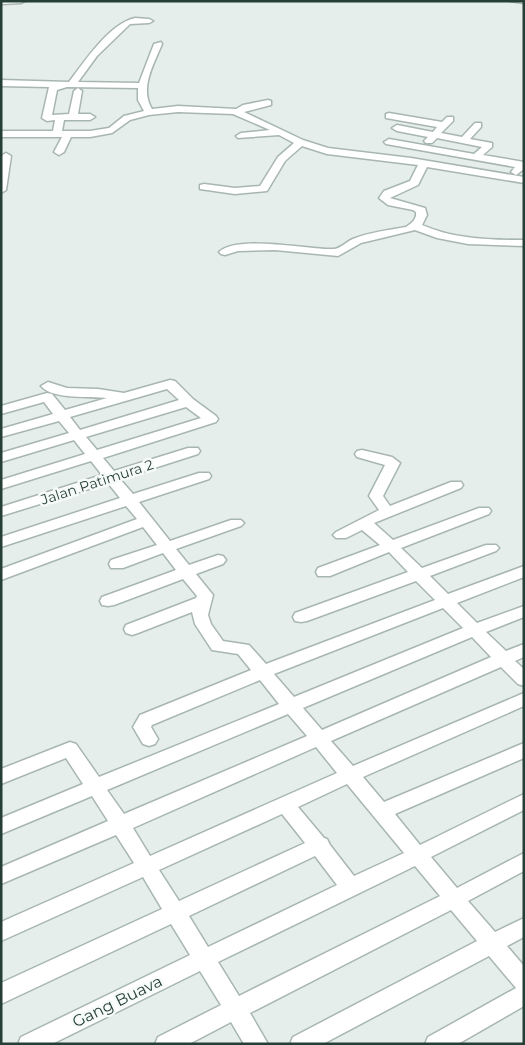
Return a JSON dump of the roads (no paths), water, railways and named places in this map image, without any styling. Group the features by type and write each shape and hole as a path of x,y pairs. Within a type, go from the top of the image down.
{"street":[{"path":"1,2 21,1"},
{"path":"514,1 524,1"},
{"path":"73,117 73,87 94,54 127,22 135,20 149,21"},
{"path":"149,112 142,100 143,86 158,44"},
{"path":"1,83 73,87"},
{"path":"90,117 46,118 53,87 143,86"},
{"path":"238,111 246,107 268,103"},
{"path":"1,134 68,134 108,131 117,128 119,123 127,118 149,112 178,109 238,111 300,142 334,153 411,161 524,180"},
{"path":"389,116 447,122 411,161"},
{"path":"57,133 60,118"},
{"path":"464,140 478,125"},
{"path":"396,128 489,145 477,156"},
{"path":"241,136 279,132"},
{"path":"59,152 68,134"},
{"path":"204,188 235,191 263,189 281,158 300,142"},
{"path":"389,142 477,156 508,157 522,165 516,172"},
{"path":"1,190 6,156"},
{"path":"225,252 237,248 265,247 338,253 357,241 407,231 415,226 422,215 421,210 413,206 387,202 384,198 388,193 414,183 424,164"},
{"path":"415,226 442,236 476,241 524,243"},
{"path":"1,433 170,384 188,402 211,418 1,484"},
{"path":"48,386 66,392 98,392 124,397"},
{"path":"1,410 47,397 205,595 200,611 201,619 218,646 243,649 524,982"},
{"path":"1,458 188,402"},
{"name":"Jalan Patimura 2","path":"1,512 193,451"},
{"path":"362,454 387,460 393,464 376,496 388,513"},
{"path":"1,542 204,476"},
{"path":"341,534 367,521 456,485"},
{"path":"324,572 484,511"},
{"path":"1,575 146,521"},
{"path":"367,521 366,525 390,546 524,680"},
{"path":"117,564 236,523"},
{"path":"301,617 491,548"},
{"path":"108,602 218,560"},
{"path":"149,738 142,726 146,720 444,600 524,571"},
{"path":"132,629 204,602"},
{"path":"1,826 524,611"},
{"path":"1,876 524,650"},
{"path":"1,932 524,699"},
{"path":"1,777 70,749 176,912 257,1044"},
{"path":"381,812 524,750"},
{"name":"Gang Buava","path":"29,1044 416,856 524,801"},
{"path":"286,805 320,845 351,887"},
{"path":"1,994 320,845"},
{"path":"166,1044 454,899 524,861"},
{"path":"301,1044 524,927"},
{"path":"436,1044 524,995"}]}
